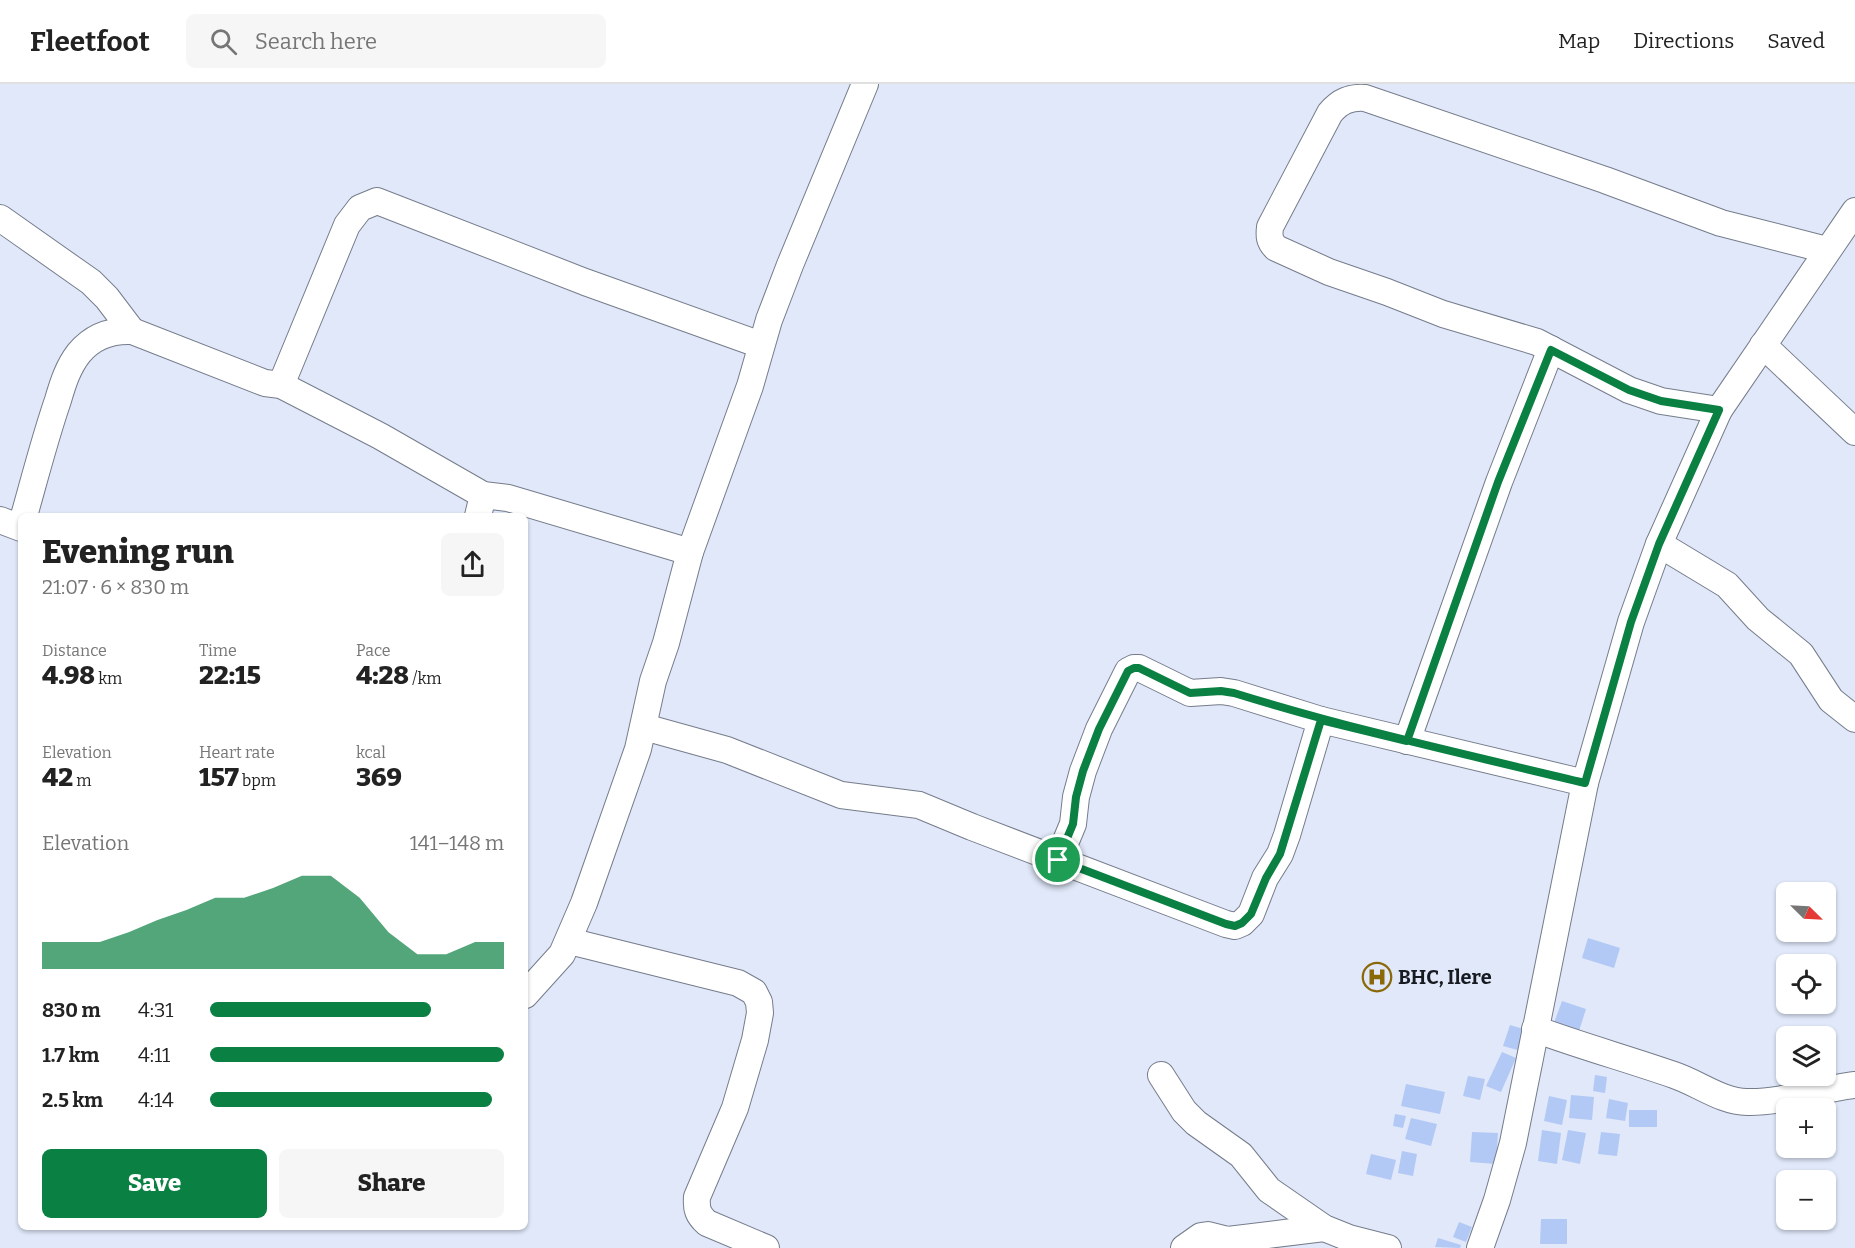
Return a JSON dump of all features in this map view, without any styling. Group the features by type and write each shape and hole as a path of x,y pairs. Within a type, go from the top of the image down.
{"street":[{"path":"528,992 551,968 569,941 638,749 653,681 666,643 690,552 750,386 761,345 790,265 866,84"},
{"path":"1719,410 1661,401 1629,390 1526,338 1443,315 1329,272 1276,248 1270,243 1270,226 1330,113 1338,103 1357,97 1365,98 1605,180 1721,223 1827,250"},
{"path":"281,385 347,225 360,208 377,201 585,282 761,345"},
{"path":"1479,1248 1497,1200 1513,1143 1585,783 1631,622 1659,544 1719,410 1855,211"},
{"path":"0,218 92,282 132,331"},
{"path":"25,513 52,416 68,369 80,352 98,336 116,330 132,331 265,383 281,385 380,436 481,506 508,498 690,552"},
{"path":"1763,345 1855,432"},
{"path":"1407,741 1498,482 1551,350"},
{"path":"0,520 18,527"},
{"path":"1659,544 1727,585 1758,619 1801,654 1831,700 1855,719"},
{"path":"1058,860 1073,824 1076,797 1099,729 1128,671 1134,668 1139,668 1190,693 1221,691 1234,693 1321,720 1585,783"},
{"path":"644,727 727,750 841,795 919,805 1235,926 1251,914 1283,845 1321,720"},
{"path":"569,941 738,983 754,992 759,1002 760,1013 755,1040 735,1108 697,1197 696,1207 700,1217 707,1223 766,1248"},
{"path":"1535,1029 1604,1054 1674,1075 1729,1099 1745,1102 1768,1101 1855,1085"},
{"path":"1161,1075 1184,1111 1196,1123 1241,1155 1269,1190 1324,1228 1349,1238 1388,1248"},
{"path":"1184,1248 1201,1236 1208,1235 1228,1240 1324,1228"}],"building":[{"path":"1588,938 1620,948 1614,968 1582,958"},
{"path":"1562,1001 1586,1009 1579,1031 1554,1023"},
{"path":"1510,1025 1527,1030 1521,1051 1503,1046"},
{"path":"1502,1052 1516,1058 1501,1092 1486,1086"},
{"path":"1595,1075 1607,1077 1605,1093 1593,1091"},
{"path":"1468,1076 1485,1079 1480,1100 1463,1096"},
{"path":"1406,1084 1445,1092 1440,1114 1401,1106"},
{"path":"1571,1095 1594,1097 1592,1120 1569,1118"},
{"path":"1549,1096 1567,1100 1562,1125 1544,1121"},
{"path":"1609,1099 1628,1103 1625,1121 1606,1118"},
{"path":"1629,1110 1657,1110 1657,1127 1629,1127"},
{"path":"1395,1114 1406,1116 1403,1128 1393,1126"},
{"path":"1411,1118 1437,1124 1431,1146 1405,1139"},
{"path":"1542,1130 1561,1133 1557,1164 1538,1161"},
{"path":"1568,1130 1586,1133 1580,1164 1562,1160"},
{"path":"1472,1132 1498,1133 1496,1164 1470,1162"},
{"path":"1601,1132 1620,1134 1617,1156 1598,1154"},
{"path":"1402,1151 1417,1154 1413,1176 1398,1173"},
{"path":"1371,1154 1396,1160 1391,1180 1366,1174"},
{"path":"1541,1219 1567,1219 1567,1244 1540,1244"},
{"path":"1459,1222 1472,1227 1466,1242 1453,1237"},
{"path":"1438,1238 1461,1245 1460,1248 1435,1247"}],"place":[{"name":"BHC, Ilere","path":"1377,977"}],"route":[{"path":"1058,860 1073,824 1076,797 1083,771 1099,729 1128,671 1134,668 1139,668 1190,693 1221,691 1234,693 1321,720 1407,741 1585,783 1631,622 1659,544 1719,410 1661,401 1629,390 1551,350 1498,482 1407,741 1321,720 1280,854 1266,878 1251,914 1242,923 1235,926 1226,924 1058,860"}]}
